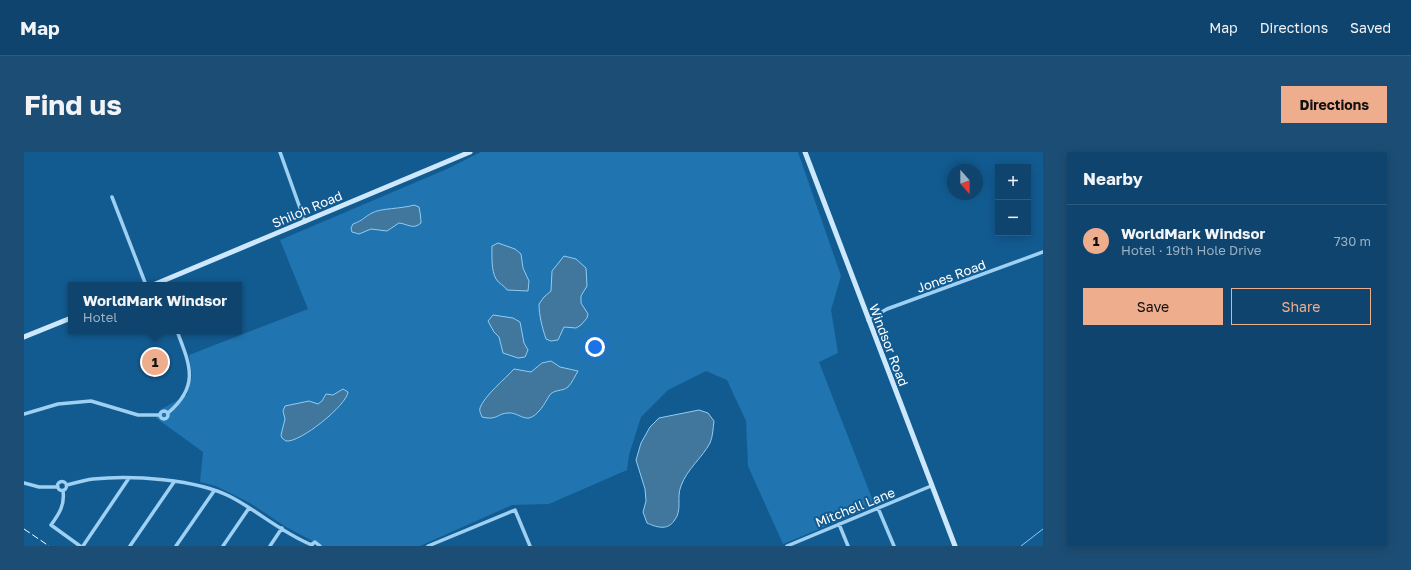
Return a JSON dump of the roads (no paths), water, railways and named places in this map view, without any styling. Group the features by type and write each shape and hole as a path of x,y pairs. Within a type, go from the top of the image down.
{"main road":[{"name":"Shiloh Road","path":"162,282 470,152"},
{"name":"Windsor Road","path":"805,152 955,546"},
{"path":"24,337 68,319"}],"street":[{"path":"280,152 305,222"},
{"path":"112,197 145,282"},
{"name":"Jones Road","path":"868,320 887,309 1043,252"},
{"path":"24,414 58,404 91,401 138,415 160,416 162,419 166,419 169,416 168,413 184,396 190,376 188,359 178,334"},
{"path":"160,416 163,411 168,413"},
{"path":"83,546 129,478"},
{"path":"58,487 61,482 67,485 92,479 129,478 189,484 230,496 311,545 317,542 320,546"},
{"path":"130,546 174,482"},
{"path":"24,483 39,487 58,487 63,491"},
{"path":"67,485 66,489 63,491 64,502 61,510 51,525 80,546"},
{"name":"Mitchell Lane","path":"787,546 931,486"},
{"path":"176,546 214,491"},
{"path":"223,546 249,508"},
{"path":"878,508 894,546"},
{"path":"428,546 515,510 530,546"},
{"path":"839,524 848,546"},
{"path":"270,546 282,528"},
{"path":"799,541 801,546"}],"waterway":[{"path":"1021,546 1043,529"}],"railway":[{"path":"24,529 49,546"}],"place":[{"name":"WorldMark Windsor","path":"155,362"}]}
